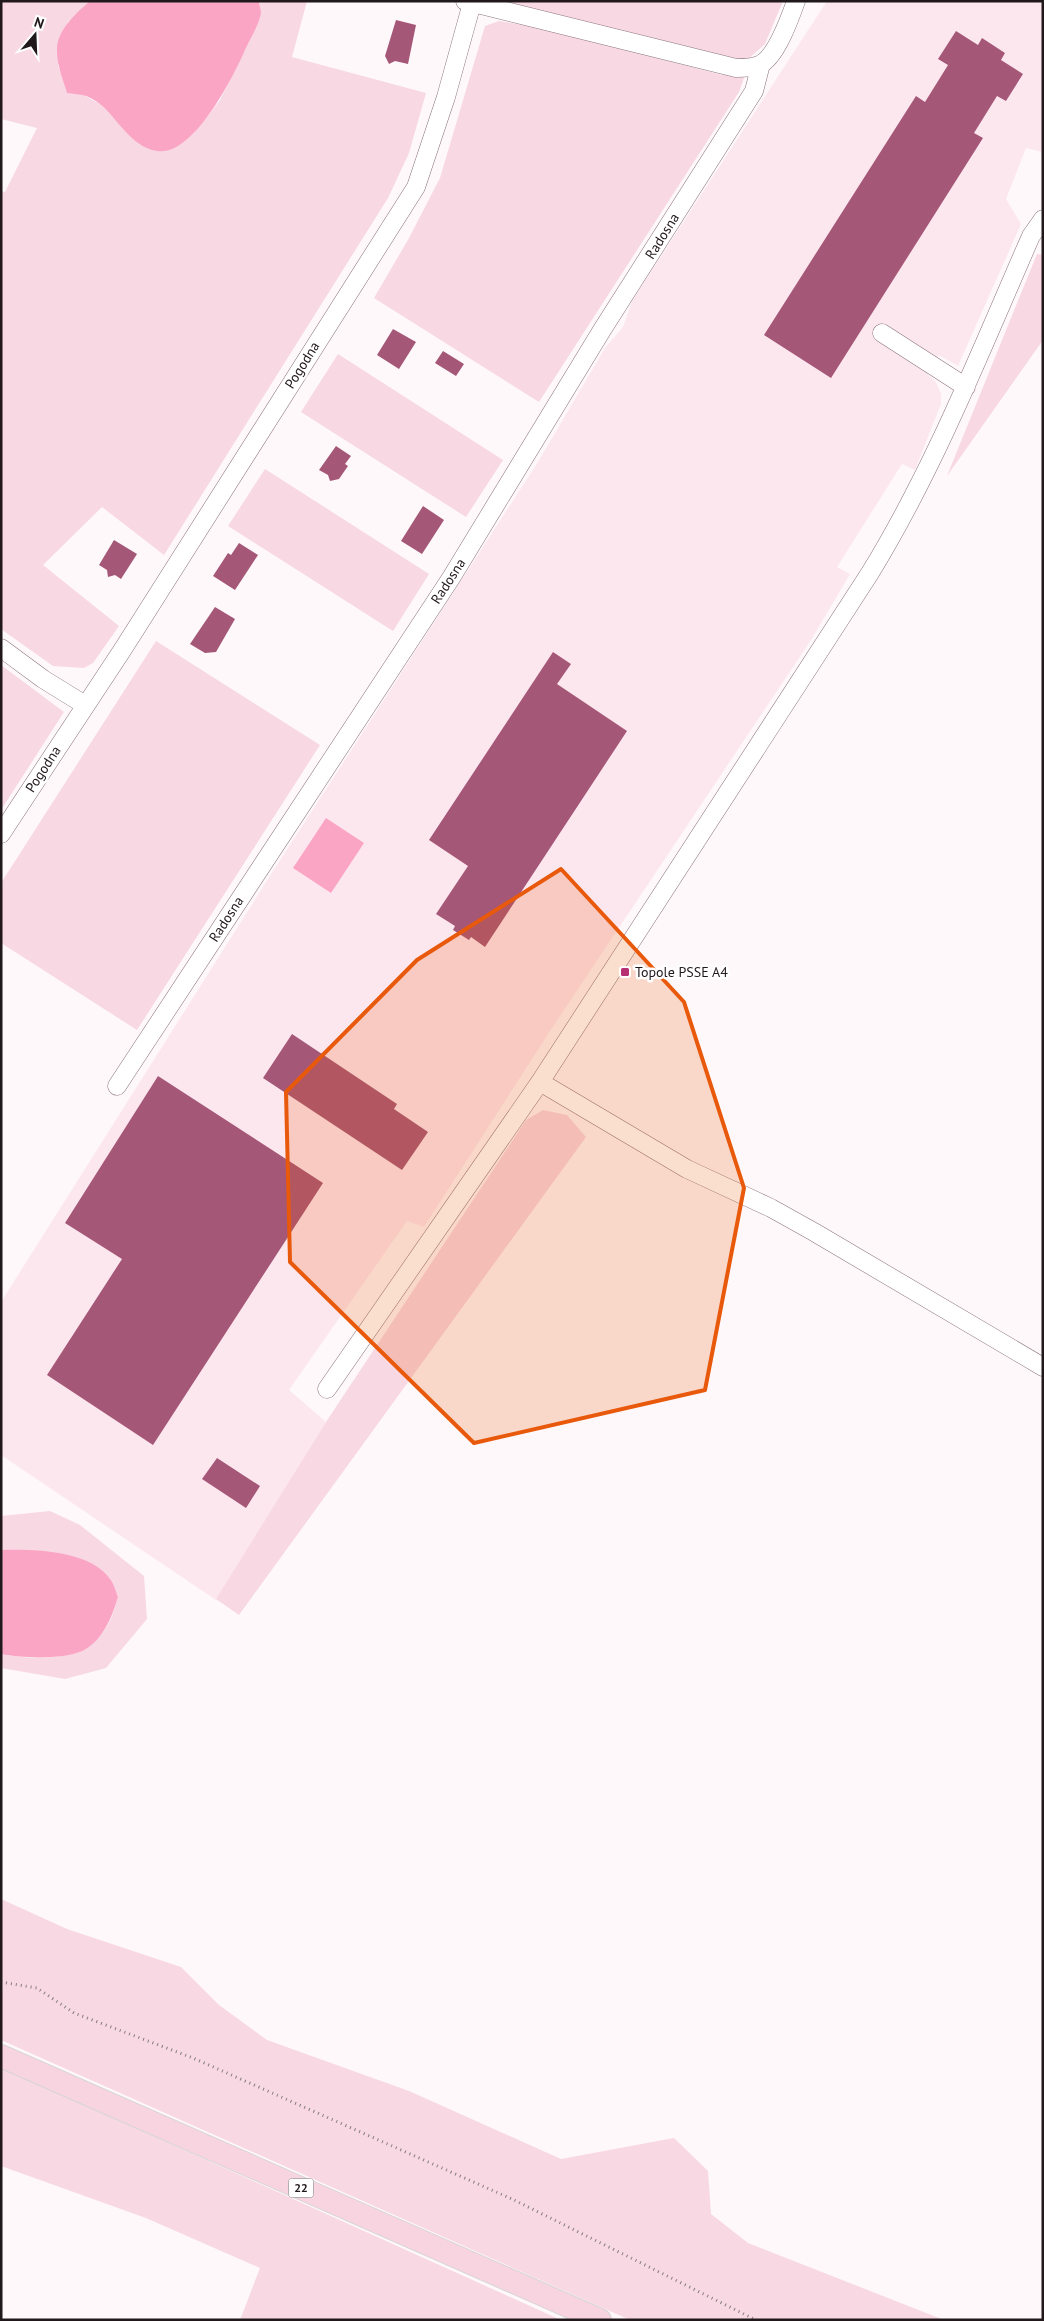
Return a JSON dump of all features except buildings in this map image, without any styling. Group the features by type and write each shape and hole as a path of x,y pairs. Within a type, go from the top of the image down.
{"main road":[{"name":"22","path":"1,2056 600,2320"}],"street":[{"name":"Radosna","path":"117,1086 451,578 602,330 754,91 761,64 771,53 788,25 796,1"},
{"path":"469,2 721,66 736,68 761,64"},
{"name":"Pogodna","path":"1,834 123,649 416,187 446,97 469,2"},
{"path":"327,1388 540,1082 874,566 912,498 966,387 1031,236 1043,219"},
{"path":"882,333 966,387"},
{"path":"1,648 43,679 85,705"},
{"path":"540,1082 687,1169 771,1208 814,1232 1043,1367"}],"path":[{"path":"1,1982 37,1988 74,2013 192,2058 512,2198 756,2320"}],"highlighted area":[{"path":"561,869 684,1002 744,1188 705,1390 474,1443 290,1262 286,1092 417,960"}],"shaded area":[{"path":"1,1 90,1 68,22 58,66 62,76 85,96 100,104 140,145 205,120 220,100 251,38 261,13 259,1 307,1 292,57 426,93 409,153 388,198 164,555 102,507 43,565 119,626 93,663 84,668 53,666 1,629 1,191 5,192 37,128 1,119"},
{"path":"90,1 259,1 261,13 255,31 211,112 185,141 171,149 157,151 146,148 136,142 96,101 84,95 67,93 58,62 57,51 60,36 68,23"},
{"path":"490,1 783,1 765,44 748,59 714,59"},
{"path":"827,1 1043,1 1043,152 1026,148 1006,199 1021,224 958,366 939,355 927,374 936,382 941,394 941,404 915,470 902,464 837,567 850,574 811,640 550,1031 424,1227 407,1221 289,1390 326,1422 216,1600 1,1455 1,1302 273,871 538,462 605,348 623,327 632,301"},
{"path":"499,21 547,29 722,75 746,72 739,92 539,402 374,298 409,238 440,178 485,26"},
{"path":"1037,254 1043,255 1043,340 947,476"},
{"path":"338,354 503,460 466,517 301,412"},
{"path":"265,469 429,574 393,631 228,526"},
{"path":"156,641 320,745 137,1030 1,943 1,883"},
{"path":"1,665 64,712 1,810"},
{"path":"326,818 364,843 331,893 293,868"},
{"path":"543,1110 567,1115 586,1137 239,1615 216,1599 326,1422 526,1120"},
{"path":"50,1511 80,1525 144,1576 147,1619 106,1668 65,1679 1,1668 1,1654 40,1658 67,1655 80,1651 100,1636 109,1623 115,1607 118,1597 110,1579 9,1550 1,1550 1,1516"},
{"path":"1,1550 60,1553 89,1562 101,1569 111,1581 118,1597 106,1628 96,1641 82,1651 64,1656 31,1657 1,1654"},
{"path":"1,1899 67,1929 181,1967 219,2005 267,2040 409,2091 561,2159 674,2138 708,2171 711,2214 748,2243 944,2320 630,2320 1,2040"},
{"path":"1,2067 561,2320 240,2320 260,2268 146,2218 1,2166"}],"place":[{"name":"Topole PSSE A4","path":"625,972"}]}
